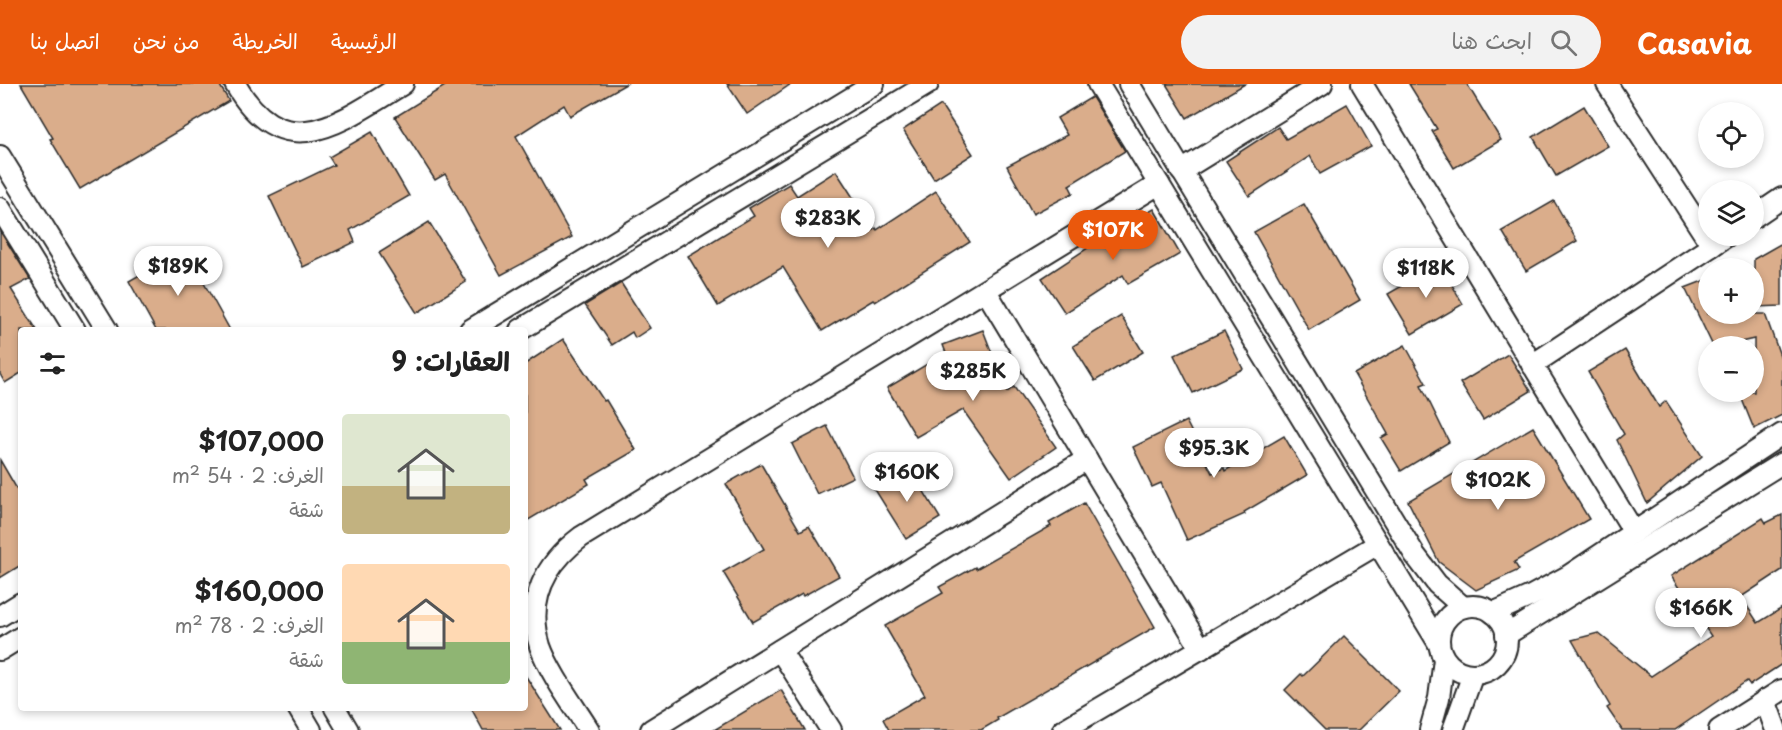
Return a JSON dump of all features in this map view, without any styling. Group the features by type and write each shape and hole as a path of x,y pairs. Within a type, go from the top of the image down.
{"street":[{"path":"235,84 254,111 268,122 286,129 304,132 323,129 340,122 403,84"},
{"path":"475,327 874,84"},
{"path":"525,327 928,84"},
{"path":"1098,84 1378,544 1442,651 1452,667 1473,674 1489,670 1501,659 1507,644 1504,627 1493,613 1484,608 1463,608 1447,618 1439,635 1442,651 1439,698 1430,730"},
{"path":"1129,84 1415,555 1437,584 1463,608"},
{"path":"1181,171 1322,84"},
{"path":"1362,84 1634,532"},
{"path":"1607,84 1698,212"},
{"path":"769,147 784,170"},
{"path":"0,156 7,182 105,327"},
{"path":"589,730 540,647 536,627 536,605 541,585 550,566 564,550 580,537 1159,184"},
{"path":"1764,210 1782,198"},
{"path":"0,208 73,327"},
{"path":"1532,365 1711,246"},
{"path":"986,291 1201,649"},
{"path":"1493,613 1550,587 1782,434"},
{"path":"651,730 1087,459"},
{"path":"1506,635 1782,463"},
{"path":"1063,730 1378,544"},
{"path":"0,616 18,605"},
{"path":"0,650 18,639"},
{"path":"780,650 831,730"},
{"path":"1453,730 1473,674"},
{"path":"1719,730 1774,695 1776,730"},
{"path":"300,711 311,730"},
{"path":"337,711 348,730"}],"building":[{"path":"21,84 219,84 229,101 80,189"},
{"path":"448,84 626,84 570,116 564,105 516,136 572,237 501,275 445,174 435,180 395,117"},
{"path":"727,84 791,84 747,114"},
{"path":"1166,84 1245,84 1187,118"},
{"path":"1409,84 1467,84 1501,140 1454,168 1432,131 1437,129"},
{"path":"1092,97 1125,151 1069,185 1073,193 1033,214 1007,166 1067,135 1057,118"},
{"path":"1347,104 1371,146 1320,174 1310,156 1249,196 1226,161 1278,127 1286,139"},
{"path":"941,105 973,154 934,179 903,130"},
{"path":"1584,106 1608,146 1556,176 1533,137"},
{"path":"372,132 409,196 350,230 355,242 303,267 269,196 334,165 329,157"},
{"path":"836,171 874,230 936,191 970,242 875,302 873,300 822,331 783,267 718,306 688,256 754,216 749,208 789,184 797,196"},
{"path":"1554,201 1577,241 1526,271 1502,231"},
{"path":"1304,204 1360,300 1309,330 1254,232"},
{"path":"1154,209 1180,254 1128,284 1123,275 1065,313 1042,278 1106,236"},
{"path":"429,222 466,282 417,313 379,253"},
{"path":"0,231 30,279 11,289 35,327 18,327 18,375 5,383 0,374"},
{"path":"1782,243 1782,306 1764,307 1764,258 1756,258"},
{"path":"185,249 228,327 154,327 129,281"},
{"path":"1440,264 1463,304 1412,334 1388,294"},
{"path":"621,283 650,328 635,338 632,332 612,345 585,305"},
{"path":"1698,283 1698,315 1685,288"},
{"path":"1765,314 1782,361 1782,415 1754,429 1743,402 1764,402 1764,336 1708,336 1702,324 1764,324"},
{"path":"1121,316 1143,352 1095,381 1073,346"},
{"path":"983,330 1007,392 1014,387 1056,447 1011,478 963,410 916,437 887,388 946,353 943,345"},
{"path":"1224,331 1243,369 1193,393 1174,355"},
{"path":"563,339 604,401 606,400 636,450 586,479 589,484 528,520 528,362"},
{"path":"1405,345 1426,383 1421,385 1449,442 1401,471 1381,438 1388,434 1354,374"},
{"path":"1625,350 1659,407 1666,401 1702,456 1647,503 1617,440 1624,434 1588,372"},
{"path":"1508,354 1531,391 1483,420 1460,383"},
{"path":"1186,421 1212,473 1224,468 1225,471 1284,436 1307,475 1244,512 1245,514 1187,540 1161,483 1152,487 1133,447"},
{"path":"827,426 853,477 817,494 792,444"},
{"path":"1533,427 1589,519 1514,562 1519,570 1476,590 1439,562 1408,501"},
{"path":"0,460 18,491 18,567 0,578"},
{"path":"761,464 800,531 809,526 839,576 753,622 723,572 764,549 726,484"},
{"path":"909,467 940,518 906,539 874,488"},
{"path":"1084,503 1155,627 997,718 998,720 981,730 889,730 883,719 925,695 885,626 943,593 939,587 975,567 976,569 1051,526 1049,523"},
{"path":"1782,515 1782,570 1741,597 1758,623 1782,608 1782,664 1750,685 1747,681 1675,730 1622,730 1607,708 1610,706 1572,640 1598,633 1651,676 1711,636 1671,576 1763,518 1766,523"},
{"path":"1344,636 1399,691 1359,730 1325,730 1285,690 1301,674 1303,676"},
{"path":"528,680 560,730 483,730 473,711 528,711"},
{"path":"781,690 805,730 714,730"}]}
